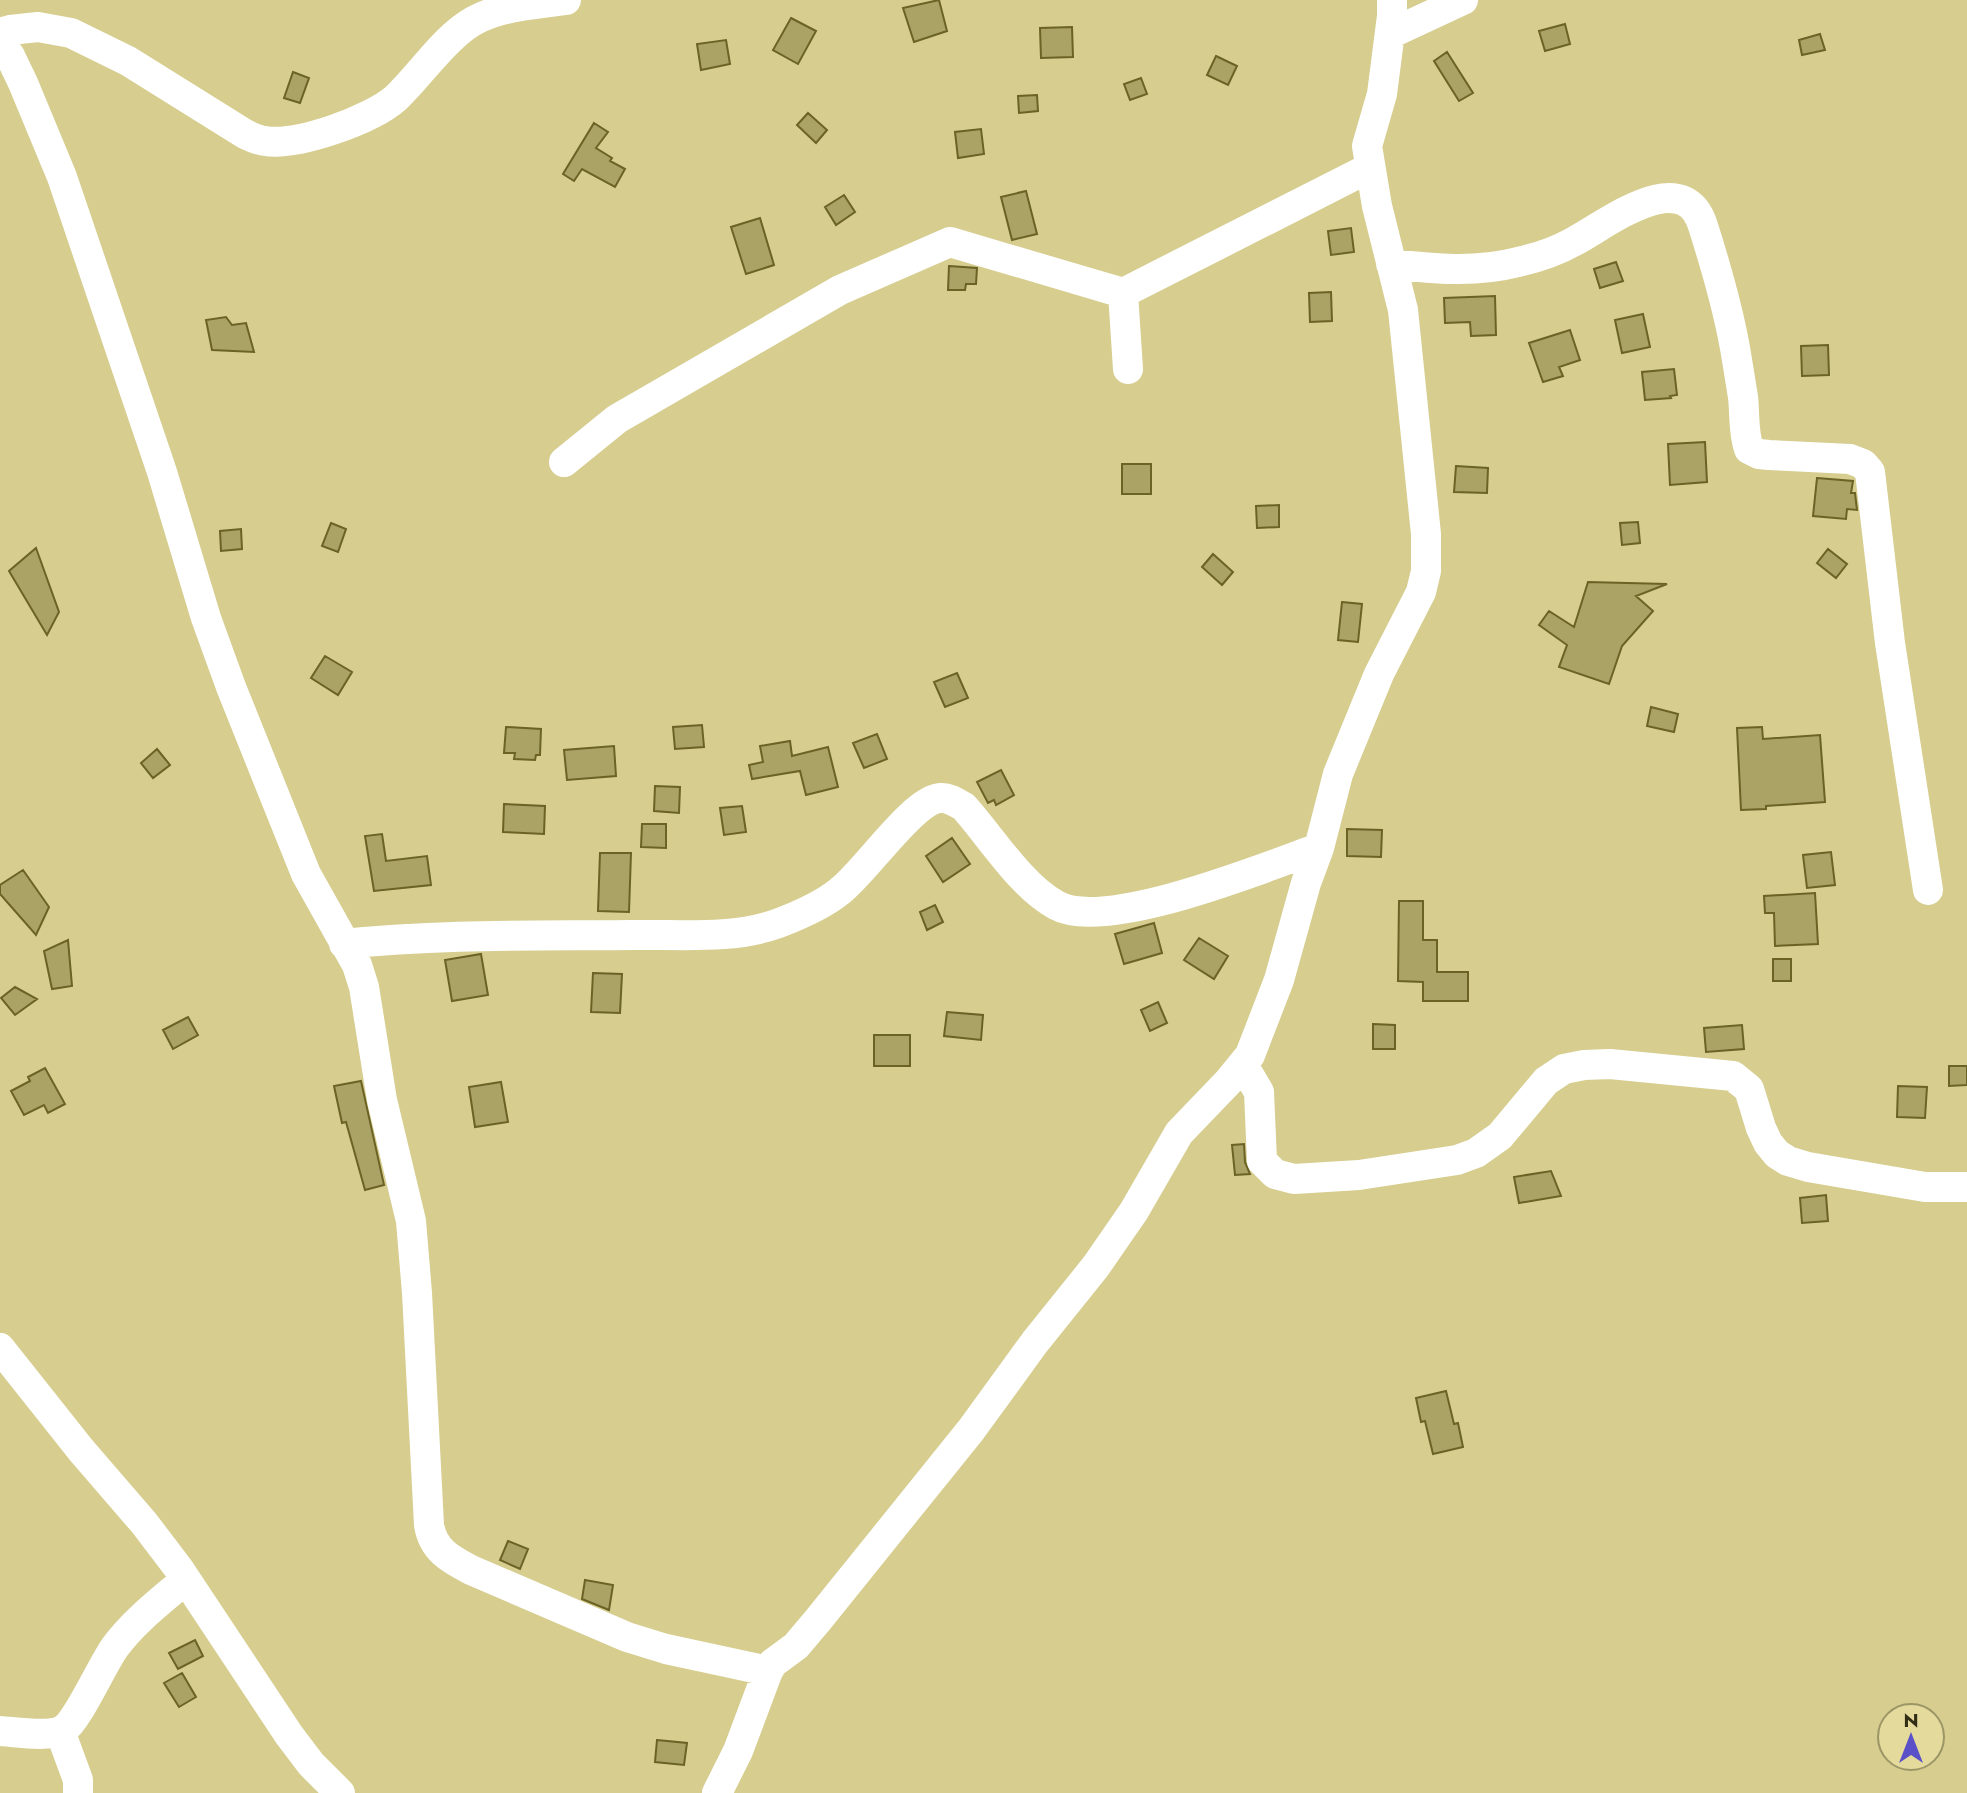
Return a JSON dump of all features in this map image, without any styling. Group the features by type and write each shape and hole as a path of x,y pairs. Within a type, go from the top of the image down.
{"street":[{"path":"0,33 38,27 71,33 143,69 245,134 263,141 283,141 330,130 378,110 412,82 464,27 493,12 566,0"},
{"path":"717,1793 738,1751 773,1663 804,1637 971,1430 1111,1244 1134,1211 1179,1133 1243,1065 1259,1036 1272,1002 1319,848 1327,809 1351,739 1379,674 1421,592 1426,571 1426,534 1403,310 1369,168 1367,146 1382,94 1392,0"},
{"path":"1390,34 1463,0"},
{"path":"0,43 10,56 23,83 62,177 162,472 206,618 231,687 306,874 357,965 364,987 382,1100 411,1221 418,1293 429,1525 435,1545 456,1563 627,1637 666,1649 768,1671"},
{"path":"564,462 617,419 840,290 950,242 1123,293 1369,168"},
{"path":"1391,264 1443,269 1494,267 1531,258 1573,243 1608,220 1650,201 1678,198 1690,204 1702,223 1725,298 1743,397 1745,438 1749,449 1769,455 1850,459 1863,464 1870,472 1890,643 1928,890"},
{"path":"1123,293 1128,369"},
{"path":"344,944 461,936 699,934 755,930 779,923 823,903 840,892 914,813 927,802 940,798 951,799 964,807 1033,889 1068,911 1105,911 1132,906 1228,881 1319,848"},
{"path":"1243,1065 1259,1092 1262,1161 1275,1174 1294,1179 1359,1175 1457,1160 1476,1153 1500,1136 1546,1081 1564,1069 1610,1063 1733,1076 1749,1089 1768,1143 1777,1154 1788,1161 1808,1167 1925,1187 1967,1187"},
{"path":"0,1348 80,1450 144,1523 289,1735 311,1764 340,1793"},
{"path":"0,1731 56,1733 66,1729 125,1633 185,1580"},
{"path":"61,1731 78,1780 78,1793"}],"building":[{"path":"939,0 947,31 914,42 903,8"},
{"path":"791,18 816,31 798,64 773,50"},
{"path":"1565,24 1570,44 1545,51 1539,31"},
{"path":"1072,27 1073,57 1041,58 1040,28"},
{"path":"1820,34 1825,50 1802,55 1799,40"},
{"path":"726,40 730,64 701,70 697,44"},
{"path":"1447,52 1473,93 1459,101 1434,61"},
{"path":"1216,56 1237,66 1228,85 1207,75"},
{"path":"293,72 309,78 300,103 284,98"},
{"path":"1141,78 1147,94 1130,100 1124,84"},
{"path":"1037,95 1038,111 1019,113 1018,96"},
{"path":"808,113 827,130 816,143 797,125"},
{"path":"594,123 608,132 596,148 612,158 610,161 625,169 615,187 582,169 574,181 563,174"},
{"path":"981,129 984,154 958,158 955,132"},
{"path":"1026,191 1037,234 1012,240 1001,197"},
{"path":"844,195 855,212 836,225 825,207"},
{"path":"760,218 774,265 746,274 731,227"},
{"path":"1351,228 1354,252 1331,255 1328,231"},
{"path":"1616,262 1623,281 1600,288 1594,269"},
{"path":"949,266 977,268 976,284 966,284 965,290 948,290"},
{"path":"1331,292 1332,321 1310,322 1309,293"},
{"path":"1495,296 1496,335 1471,336 1470,322 1445,323 1444,298"},
{"path":"1643,314 1650,347 1622,353 1615,320"},
{"path":"226,317 232,325 246,323 254,352 212,350 206,320"},
{"path":"1570,330 1580,360 1559,367 1563,376 1543,382 1529,343"},
{"path":"1828,345 1829,375 1802,376 1801,346"},
{"path":"1674,369 1677,395 1645,400 1642,372"},
{"path":"1705,442 1707,482 1670,485 1668,444"},
{"path":"1122,464 1151,464 1151,494 1122,494"},
{"path":"1456,466 1488,468 1487,493 1454,492"},
{"path":"1817,478 1853,481 1851,493 1855,493 1857,510 1847,509 1846,519 1813,516"},
{"path":"1279,505 1279,527 1257,528 1256,506"},
{"path":"1638,522 1640,543 1622,545 1620,523"},
{"path":"331,523 346,529 338,552 322,546"},
{"path":"241,529 242,549 221,551 220,531"},
{"path":"36,548 59,612 47,635 9,571"},
{"path":"1828,549 1847,564 1836,578 1817,563"},
{"path":"1213,554 1233,572 1222,585 1202,567"},
{"path":"1588,582 1667,584 1636,596 1653,611 1622,646 1609,684 1559,667 1567,645 1539,625 1549,611 1574,627"},
{"path":"1342,602 1362,604 1358,642 1338,640"},
{"path":"325,656 352,672 338,695 311,678"},
{"path":"957,673 968,698 945,707 934,682"},
{"path":"1651,707 1678,714 1674,732 1647,726"},
{"path":"702,725 704,747 675,749 673,727"},
{"path":"506,727 541,729 540,755 536,755 535,760 514,759 515,753 504,753"},
{"path":"1762,727 1763,739 1820,735 1825,802 1741,810 1737,728"},
{"path":"877,734 887,759 864,768 853,743"},
{"path":"790,741 792,756 828,747 838,787 806,795 800,771 752,779 749,765 763,762 760,746"},
{"path":"614,746 616,776 567,780 564,750"},
{"path":"157,749 170,765 153,778 141,763"},
{"path":"1001,770 1014,795 996,805 994,800 988,803 977,782"},
{"path":"655,786 680,787 679,813 654,811"},
{"path":"504,804 545,806 544,834 503,832"},
{"path":"742,806 746,832 724,835 720,808"},
{"path":"642,824 666,824 666,848 641,847"},
{"path":"1347,829 1382,830 1381,857 1347,856"},
{"path":"382,834 386,861 427,856 431,885 374,891 365,836"},
{"path":"952,838 970,864 943,882 926,856"},
{"path":"1831,852 1835,885 1807,888 1803,855"},
{"path":"600,853 631,853 629,912 598,911"},
{"path":"23,870 49,907 36,935 0,894 0,885"},
{"path":"1815,893 1818,944 1775,946 1774,913 1765,913 1764,896"},
{"path":"1399,901 1423,901 1423,940 1437,940 1437,972 1468,972 1468,1001 1423,1001 1423,982 1398,981"},
{"path":"935,905 943,922 927,930 920,912"},
{"path":"1154,923 1162,953 1124,964 1115,934"},
{"path":"1199,938 1228,956 1214,979 1184,960"},
{"path":"68,940 72,986 52,989 44,951"},
{"path":"481,954 488,995 452,1001 445,960"},
{"path":"1773,959 1791,959 1791,981 1773,981"},
{"path":"593,973 622,974 620,1013 591,1012"},
{"path":"15,987 37,999 15,1015 1,998"},
{"path":"1158,1002 1167,1023 1150,1031 1141,1010"},
{"path":"947,1012 983,1015 981,1040 944,1036"},
{"path":"188,1017 198,1035 173,1049 163,1030"},
{"path":"1373,1024 1395,1025 1395,1049 1373,1049"},
{"path":"1742,1025 1744,1049 1706,1052 1704,1028"},
{"path":"874,1035 910,1035 910,1066 874,1066"},
{"path":"1949,1066 1967,1066 1967,1085 1949,1086"},
{"path":"45,1068 65,1104 48,1113 44,1105 24,1115 11,1091 30,1081 28,1077"},
{"path":"361,1081 384,1185 365,1190 346,1122 342,1123 334,1086"},
{"path":"501,1082 508,1122 475,1127 469,1087"},
{"path":"1898,1086 1927,1087 1925,1118 1897,1117"},
{"path":"1244,1144 1245,1162 1250,1174 1235,1175 1232,1145"},
{"path":"1551,1171 1561,1196 1519,1203 1514,1177"},
{"path":"1826,1195 1828,1221 1802,1223 1800,1198"},
{"path":"1446,1391 1454,1424 1458,1423 1463,1447 1433,1454 1425,1421 1421,1422 1416,1398"},
{"path":"508,1541 528,1549 520,1569 500,1560"},
{"path":"585,1580 613,1585 609,1610 582,1599"},
{"path":"195,1640 203,1656 178,1669 169,1653"},
{"path":"182,1673 196,1697 179,1707 164,1683"},
{"path":"657,1740 687,1743 684,1765 655,1762"}]}
